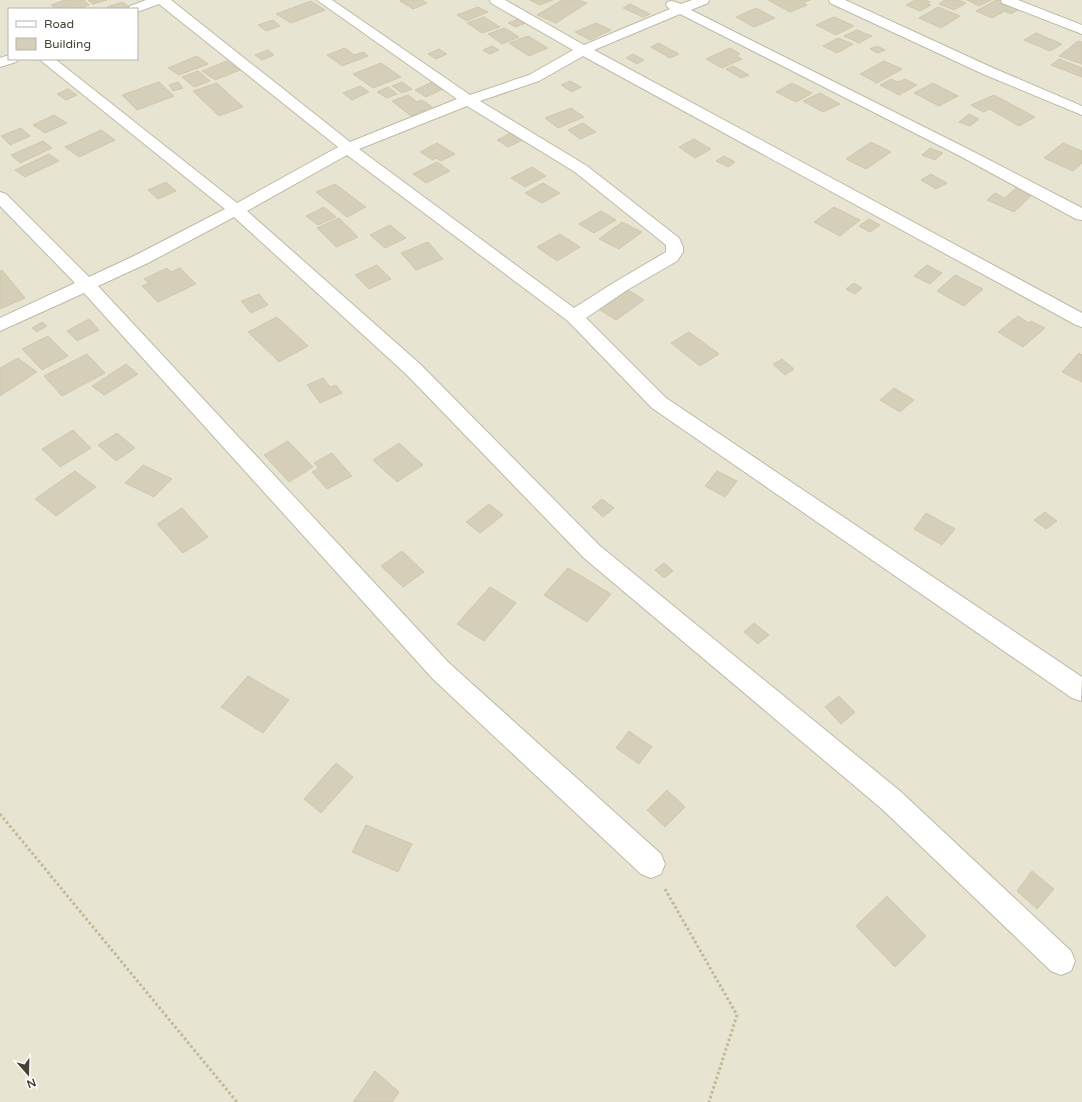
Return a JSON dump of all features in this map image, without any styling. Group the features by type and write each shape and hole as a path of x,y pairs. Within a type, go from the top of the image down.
{"street":[{"path":"137,8 157,0"},
{"path":"163,0 348,148 574,317 659,403 1081,690"},
{"path":"323,0 468,100 581,169 673,242 676,248 675,253 671,257 621,286 574,317"},
{"path":"496,0 583,50 1082,321"},
{"path":"664,0 681,10 965,153 1082,215"},
{"path":"0,325 142,259 236,210 348,148 468,100 534,78 583,50 703,0"},
{"path":"835,0 988,71 1082,111"},
{"path":"1007,0 1082,30"},
{"path":"47,60 236,210 414,369 592,552 891,800 1061,961"},
{"path":"0,196 114,314 441,671 651,864"}],"path":[{"path":"0,814 236,1102"},
{"path":"651,864 737,1015 709,1102"}],"shaded area":[{"path":"0,0 1082,0 1082,1102 0,1102"}],"building":[{"path":"65,0 84,0 89,5 80,8 55,8 51,5"},
{"path":"88,0 107,0 93,4"},
{"path":"422,0 427,3 413,9 400,1"},
{"path":"530,0 553,0 539,5"},
{"path":"562,0 578,0 587,3 556,23 537,15"},
{"path":"768,0 810,0 803,3 807,5 790,12"},
{"path":"915,0 925,0 930,2 927,4 931,5 920,11 906,5"},
{"path":"945,0 958,0 966,3 954,10 939,4"},
{"path":"967,0 991,0 979,6"},
{"path":"996,0 1020,9 1011,14 1005,11 992,18 976,11"},
{"path":"311,1 325,10 291,23 276,14"},
{"path":"123,2 130,8 108,8 107,7"},
{"path":"630,4 650,14 643,17 623,8"},
{"path":"478,7 488,12 467,21 457,15"},
{"path":"938,7 960,16 941,28 919,18"},
{"path":"756,8 775,18 754,27 736,17"},
{"path":"484,17 500,27 482,33 467,23"},
{"path":"834,17 854,26 836,35 816,25"},
{"path":"519,19 526,23 515,27 508,23"},
{"path":"273,20 280,26 266,31 258,25"},
{"path":"596,23 611,30 590,40 575,32"},
{"path":"505,28 519,37 502,44 488,34"},
{"path":"857,30 872,36 859,43 844,36"},
{"path":"1036,33 1062,44 1050,51 1024,40"},
{"path":"528,36 548,48 529,56 509,43"},
{"path":"838,38 853,44 837,53 823,46"},
{"path":"1078,41 1082,42 1082,64 1059,56"},
{"path":"659,43 679,54 670,58 651,47"},
{"path":"492,46 499,50 490,54 483,50"},
{"path":"877,46 885,50 878,53 870,49"},
{"path":"345,48 354,55 363,52 368,56 342,66 327,55"},
{"path":"730,48 740,54 736,56 742,59 722,68 706,59"},
{"path":"439,49 447,54 436,59 428,54"},
{"path":"268,50 274,55 262,60 255,55"},
{"path":"633,54 644,60 637,64 626,58"},
{"path":"197,56 208,64 179,75 168,68"},
{"path":"1059,59 1082,68 1082,77 1051,65"},
{"path":"227,61 240,70 215,80 202,71"},
{"path":"884,61 902,69 877,83 860,74"},
{"path":"381,63 401,77 373,88 353,74"},
{"path":"733,66 749,75 741,78 726,69"},
{"path":"198,71 210,81 194,87 182,77"},
{"path":"891,79 898,82 905,79 917,85 899,95 880,85"},
{"path":"570,81 581,87 572,92 561,85"},
{"path":"159,82 174,96 137,110 122,95"},
{"path":"178,82 183,88 173,91 169,85"},
{"path":"402,82 412,89 402,93 392,86"},
{"path":"432,82 443,89 426,97 415,90"},
{"path":"217,83 243,107 219,116 193,91"},
{"path":"792,83 812,93 796,102 776,92"},
{"path":"933,83 958,96 939,106 914,93"},
{"path":"360,86 369,92 352,100 343,93"},
{"path":"388,87 397,94 387,98 377,92"},
{"path":"68,89 77,95 66,100 57,94"},
{"path":"820,93 840,104 823,112 803,101"},
{"path":"408,95 417,102 422,100 432,107 411,116 392,101"},
{"path":"994,95 1035,117 1019,126 990,109 983,112 971,105"},
{"path":"571,108 584,117 558,128 545,118"},
{"path":"969,114 979,119 970,126 959,122"},
{"path":"54,115 67,123 45,133 33,125"},
{"path":"583,123 596,132 580,139 568,130"},
{"path":"21,128 30,136 10,145 1,136"},
{"path":"101,130 115,140 79,157 65,147"},
{"path":"513,132 525,139 508,147 497,140"},
{"path":"694,139 711,149 695,158 679,147"},
{"path":"43,141 52,148 20,163 11,155"},
{"path":"871,142 891,152 866,169 846,159"},
{"path":"437,143 455,154 441,161 436,158 433,160 420,152"},
{"path":"1063,143 1082,151 1082,163 1073,171 1044,158"},
{"path":"930,148 943,153 935,160 922,155"},
{"path":"49,154 59,161 25,177 15,170"},
{"path":"724,156 735,162 728,167 716,161"},
{"path":"437,162 450,171 426,183 413,174"},
{"path":"532,167 546,176 525,187 511,178"},
{"path":"931,174 947,183 936,189 921,180"},
{"path":"166,182 176,191 158,199 148,190"},
{"path":"543,183 560,193 542,203 525,193"},
{"path":"335,184 366,207 347,217 316,192"},
{"path":"1017,187 1033,194 1014,212 987,200 995,193 1005,198"},
{"path":"324,207 336,217 318,225 306,216"},
{"path":"834,207 860,220 840,236 814,222"},
{"path":"601,211 616,220 594,233 579,224"},
{"path":"339,218 358,237 336,247 317,228"},
{"path":"869,219 880,225 870,232 859,226"},
{"path":"622,222 642,232 619,249 599,239"},
{"path":"390,225 406,238 385,248 370,235"},
{"path":"560,234 580,247 557,261 537,247"},
{"path":"428,242 443,259 416,270 401,253"},
{"path":"377,265 391,279 369,289 355,275"},
{"path":"927,265 942,273 930,284 914,276"},
{"path":"167,268 171,272 180,268 196,284 158,302 142,286 149,283 144,279"},
{"path":"2,270 25,298 0,309 0,271"},
{"path":"955,275 983,289 964,306 937,291"},
{"path":"854,283 862,288 855,294 846,289"},
{"path":"625,288 644,300 616,320 597,308"},
{"path":"259,294 268,305 251,313 241,301"},
{"path":"1018,316 1029,323 1031,321 1045,328 1023,347 998,332"},
{"path":"277,317 308,346 279,362 248,332"},
{"path":"89,319 99,330 77,341 67,331"},
{"path":"42,322 47,326 37,332 32,328"},
{"path":"689,332 719,354 700,366 671,343"},
{"path":"48,336 68,356 42,370 22,349"},
{"path":"1079,353 1082,355 1082,382 1062,372"},
{"path":"87,354 105,373 62,396 44,376"},
{"path":"18,358 37,372 0,396 0,368"},
{"path":"782,359 794,369 785,375 773,364"},
{"path":"126,364 138,374 104,395 92,386"},
{"path":"323,378 330,387 336,385 342,393 320,403 307,385"},
{"path":"894,388 914,400 900,412 880,400"},
{"path":"73,430 91,448 60,467 42,449"},
{"path":"117,433 135,448 116,461 98,445"},
{"path":"288,441 313,467 289,482 264,455"},
{"path":"399,443 423,465 397,482 373,460"},
{"path":"332,453 352,476 327,489 312,472 319,468 314,463"},
{"path":"143,465 172,479 154,497 125,483"},
{"path":"75,471 96,487 56,516 35,499"},
{"path":"717,471 737,481 725,497 705,486"},
{"path":"602,499 614,508 603,517 592,507"},
{"path":"489,504 503,515 480,533 466,522"},
{"path":"182,508 208,537 183,553 157,524"},
{"path":"1045,512 1057,521 1046,529 1034,520"},
{"path":"926,513 955,529 942,545 914,529"},
{"path":"402,551 424,572 403,587 381,566"},
{"path":"664,563 673,571 664,578 655,570"},
{"path":"568,568 611,594 587,622 544,595"},
{"path":"490,587 516,603 484,641 457,624"},
{"path":"754,623 769,635 758,644 744,632"},
{"path":"248,676 289,700 263,733 221,707"},
{"path":"839,696 855,712 841,724 825,707"},
{"path":"629,731 652,747 639,764 616,748"},
{"path":"336,763 353,777 321,813 304,799"},
{"path":"667,790 685,807 665,827 647,810"},
{"path":"366,825 412,844 398,872 352,852"},
{"path":"1032,871 1054,889 1037,909 1017,891"},
{"path":"887,896 926,936 895,967 856,926"},
{"path":"375,1071 399,1092 392,1102 353,1102"}]}
